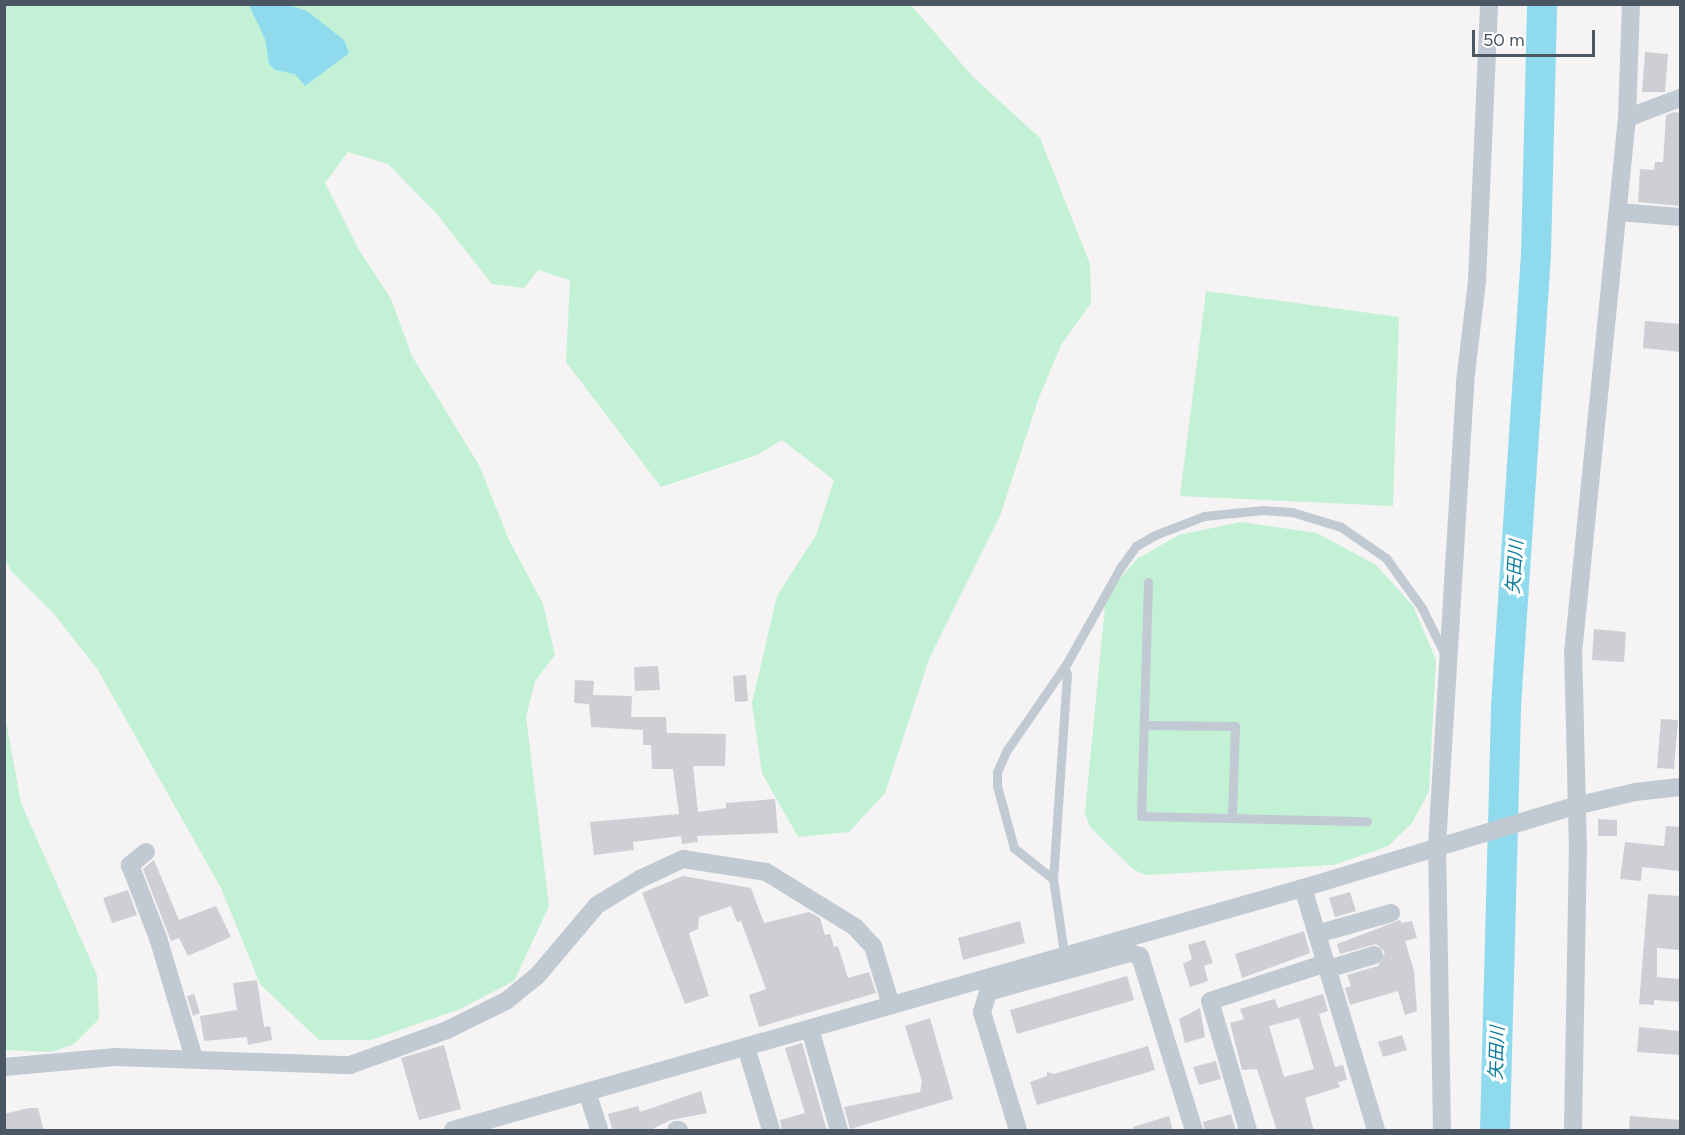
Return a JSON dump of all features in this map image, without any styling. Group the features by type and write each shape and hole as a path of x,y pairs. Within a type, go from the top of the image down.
{"street":[{"path":"1442,1131 1443,843 1448,662 1465,382 1477,269 1490,4"},
{"path":"1573,1131 1578,969 1568,808 1573,653 1619,212 1627,118 1631,4"},
{"path":"1627,118 1680,98"},
{"path":"1619,212 1680,217"},
{"path":"453,1131 810,1029 1064,953 1303,888 1443,843 1635,792 1680,787"},
{"path":"146,852 130,865 158,938 194,1058"},
{"path":"4,1067 116,1057 350,1065 477,1018 520,991 561,951 585,918 611,895 683,859 766,872 855,927 873,946 891,1005"},
{"path":"1303,888 1376,1131"},
{"path":"1317,934 1391,913"},
{"path":"1018,1131 982,1012 988,992 1130,953 1140,956 1194,1131"},
{"path":"1248,1131 1210,1001 1327,966 1374,956"},
{"path":"810,1029 838,1131"},
{"path":"746,1047 771,1131"},
{"path":"587,1092 599,1131"}],"lane":[{"path":"1053,879 1014,848 996,780 1007,750 1064,668 1136,546 1155,535 1204,516 1263,510 1292,512 1341,527 1386,558 1422,608 1448,662"},
{"path":"1148,582 1141,816 1367,821"},
{"path":"1064,668 1067,674 1053,879 1064,953"},
{"path":"1144,725 1235,726 1232,818"}],"green space":[{"path":"5,5 911,5 973,77 1040,138 1090,264 1091,303 1061,345 1038,400 1000,516 929,659 885,793 849,832 798,837 762,773 752,703 777,596 816,535 834,480 782,440 757,455 661,487 566,362 570,280 538,270 524,288 492,284 436,213 388,164 348,152 325,183 359,250 391,299 412,356 479,465 509,540 543,604 555,655 535,681 526,717 549,906 514,981 460,1009 371,1040 319,1040 260,984 221,888 98,670 54,614 11,571 5,558"},
{"path":"1206,291 1399,317 1393,506 1180,496"},
{"path":"1241,522 1317,533 1376,565 1413,606 1436,660 1429,791 1412,823 1388,846 1334,865 1146,875 1134,870 1090,827 1085,813 1106,595 1137,559 1179,535"},
{"path":"4,710 21,803 97,975 99,1019 74,1044 52,1052 5,1050"}],"water":[{"path":"249,5 289,5 307,11 344,40 349,53 305,86 295,74 275,70 269,64 265,39"}],"building":[{"path":"1645,52 1668,54 1665,92 1642,92"},
{"path":"1674,112 1680,113 1680,206 1638,202 1640,169 1654,170 1655,162 1663,162 1666,115"},
{"path":"1645,321 1680,324 1680,352 1643,348"},
{"path":"1594,629 1626,632 1624,662 1592,660"},
{"path":"658,666 660,690 635,691 634,667"},
{"path":"746,675 748,701 735,702 733,676"},
{"path":"575,680 594,681 593,695 632,696 631,717 666,717 667,733 726,734 725,766 693,766 698,812 726,808 726,803 775,799 778,833 697,836 698,842 682,844 681,836 633,842 634,850 594,855 590,822 679,814 673,769 652,769 651,745 643,745 643,730 591,727 589,704 574,703"},
{"path":"1661,719 1678,720 1674,769 1657,768"},
{"path":"1598,819 1617,820 1617,836 1598,836"},
{"path":"1666,826 1680,827 1680,871 1642,867 1641,881 1620,879 1625,842 1664,846"},
{"path":"154,860 179,920 216,906 231,937 188,956 179,938 171,941 143,869"},
{"path":"683,876 751,888 764,923 809,912 820,918 825,935 830,934 834,947 838,946 848,978 869,972 876,993 759,1027 749,995 766,989 741,921 737,922 731,906 699,917 698,929 689,933 709,996 685,1004 642,893"},
{"path":"128,890 137,915 112,923 103,898"},
{"path":"1350,892 1356,911 1335,917 1329,898"},
{"path":"1648,894 1680,896 1680,950 1657,948 1657,977 1680,979 1680,1002 1654,1000 1654,1005 1639,1004"},
{"path":"1400,920 1402,923 1412,921 1417,938 1405,941 1414,971 1417,1011 1405,1015 1398,991 1350,1005 1345,988 1351,986 1347,975 1378,966 1385,952 1376,944 1340,954 1337,944"},
{"path":"1020,921 1025,943 963,960 958,938"},
{"path":"1304,931 1310,953 1242,978 1235,954"},
{"path":"1205,940 1213,963 1204,966 1208,981 1190,987 1183,964 1192,959 1188,945"},
{"path":"1127,976 1134,1000 1017,1034 1010,1010"},
{"path":"257,980 264,1027 270,1026 272,1040 248,1045 247,1037 204,1041 200,1016 237,1010 233,983"},
{"path":"194,994 200,1013 193,1016 187,996"},
{"path":"1323,994 1328,1011 1319,1014 1335,1067 1343,1065 1347,1080 1338,1082 1340,1087 1305,1098 1314,1131 1277,1131 1257,1069 1242,1070 1230,1023 1244,1019 1240,1009 1275,999 1278,1008","holes":["1299,1018 1314,1069 1284,1077 1269,1026"]},
{"path":"1200,1008 1205,1037 1185,1043 1179,1019"},
{"path":"930,1018 953,1099 850,1129 844,1107 920,1092 922,1081 905,1026"},
{"path":"1639,1027 1680,1031 1680,1055 1637,1052"},
{"path":"1402,1035 1407,1050 1383,1057 1378,1042"},
{"path":"802,1043 827,1131 782,1131 780,1120 805,1113 785,1048"},
{"path":"444,1045 461,1109 419,1120 401,1058"},
{"path":"1148,1046 1155,1070 1037,1105 1030,1082 1047,1076 1047,1072 1054,1074"},
{"path":"1216,1061 1221,1079 1199,1085 1193,1067"},
{"path":"701,1091 707,1113 671,1120 648,1131 613,1131 608,1114 638,1106 640,1112"},
{"path":"38,1108 44,1131 4,1131 4,1114"},
{"path":"1231,1114 1236,1131 1205,1131 1203,1122"},
{"path":"1169,1116 1173,1131 1134,1131 1133,1127"},
{"path":"1630,1116 1680,1120 1680,1131 1629,1131"}],"waterway":[{"name":"矢田川","path":"1495,1130 1506,706 1536,254 1542,4"}]}
